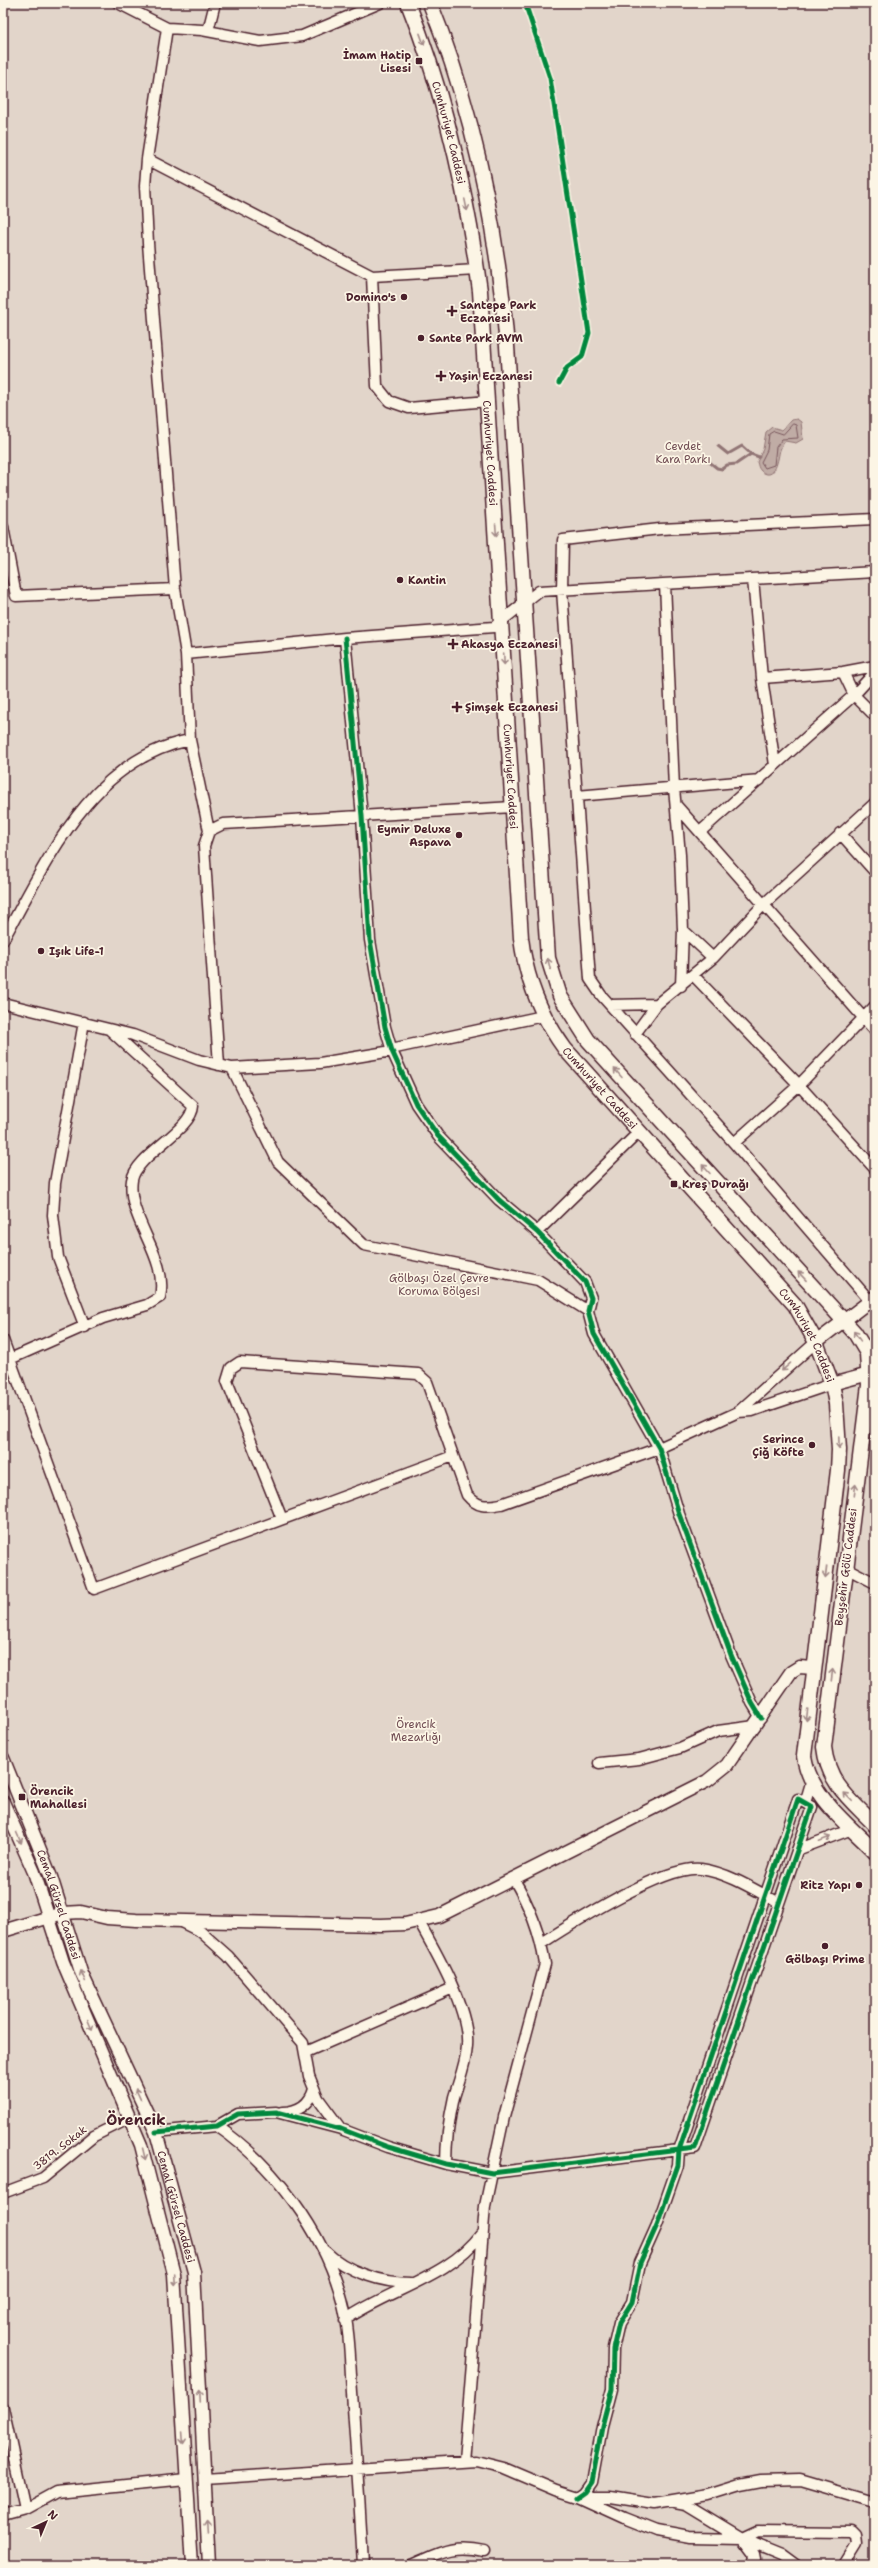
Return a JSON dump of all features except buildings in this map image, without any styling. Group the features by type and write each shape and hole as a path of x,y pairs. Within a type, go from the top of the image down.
{"main road":[{"name":"Cumhuriyet Caddesi","path":"408,3 424,45 448,130 467,207 477,270 488,401 523,957 543,1016 565,1049 795,1305 816,1342 832,1384 836,1404 838,1470 804,1756 811,1783"},
{"name":"Cumhuriyet Caddesi","path":"430,3 449,52 472,130 492,217 507,346 548,958 560,996 588,1040 801,1276 829,1304"},
{"name":"Beyşehir Gölü Caddesi","path":"829,1304 845,1321 863,1345 872,1366 824,1747 829,1772 837,1785 875,1825"},
{"path":"817,1645 836,1647"},
{"path":"811,1691 830,1693"},
{"path":"829,1772 811,1783 820,1796 875,1852"}],"street":[{"path":"118,3 167,28 208,31 260,41 302,36 380,3"},
{"path":"208,31 215,3"},
{"path":"167,28 147,159 145,186 174,590 186,654 190,740 209,831 204,846 219,1065"},
{"path":"147,159 372,276 477,270"},
{"path":"372,276 378,386 389,401 409,408 488,401"},
{"path":"282,1519 226,1381 231,1368 240,1362 418,1374 427,1382 467,1495 475,1503 485,1507 502,1504 659,1448 738,1412 816,1342 872,1299 734,1143 634,1034 594,987 587,968 577,796 562,590 563,540 660,529 875,519"},
{"path":"3,527 16,596 174,590"},
{"path":"186,654 345,638 494,627 539,591 875,572"},
{"path":"753,579 762,678 775,765"},
{"path":"665,584 674,788 683,930 681,986"},
{"path":"345,638 362,816 370,940 385,1026 391,1050 416,1104 438,1136 499,1200 537,1232 577,1271 585,1282 591,1298 588,1311 594,1334 659,1448 679,1514 730,1655 752,1704 758,1722"},
{"path":"762,678 843,672 875,666"},
{"path":"843,672 854,695 875,716"},
{"path":"701,831 854,695 875,672"},
{"path":"3,940 59,842 86,804 120,771 134,760 170,744 190,740"},
{"path":"577,796 760,780"},
{"path":"634,1034 657,1004 681,986 713,958 765,903 840,833 875,803"},
{"path":"676,805 765,903 875,1031"},
{"path":"209,831 224,824 513,807"},
{"path":"840,833 875,872"},
{"path":"683,930 713,958"},
{"path":"693,975 798,1085 875,1169"},
{"path":"3,1003 133,1035 219,1065 232,1068 320,1063 391,1050 543,1016"},
{"path":"610,1005 657,1004"},
{"path":"734,1143 798,1085 862,1017 875,1006"},
{"path":"84,1022 55,1183 53,1215 58,1257 85,1327"},
{"path":"10,1359 103,1318 147,1305 160,1297 162,1283 151,1244 131,1193 132,1179 141,1165 189,1117 193,1111 193,1106 189,1100 162,1080 136,1052 110,1030"},
{"path":"232,1068 278,1162 364,1245 538,1280 588,1311"},
{"path":"537,1232 640,1131"},
{"path":"3,1340 94,1589 453,1456"},
{"path":"738,1412 752,1411 832,1384 872,1366"},
{"path":"846,1568 875,1583"},
{"path":"3,1931 63,1913 81,1912 107,1918 381,1925 419,1922 439,1916 707,1781 727,1765 791,1672 798,1667 814,1668"},
{"path":"598,1763 638,1759 680,1748 718,1731 758,1722"},
{"name":"Cemal Gürsel Caddesi","path":"3,1758 51,1877 81,1972 156,2132 194,2272 209,2565"},
{"path":"805,1803 811,1783"},
{"path":"276,2112 341,2129 388,2147 446,2164 492,2173 679,2150 695,2148 812,1807 798,1799 679,2150 678,2165 660,2219 640,2263 632,2302 619,2323 613,2349 612,2389 602,2427 592,2482 585,2492 578,2497"},
{"name":"Cemal Gürsel Caddesi","path":"3,1802 34,1872 63,1962 141,2145 174,2274 192,2565"},
{"path":"797,1850 852,1829"},
{"path":"542,1943 611,1902 682,1870 700,1869 720,1874 779,1903"},
{"path":"464,2461 485,2206 545,1964 542,1943 524,1896 513,1878"},
{"path":"180,1921 201,1932 228,1956 303,2043 306,2052 309,2076 314,2089 318,2098 341,2129"},
{"path":"419,1922 441,1961 465,2025 467,2046 448,2125 446,2164"},
{"path":"306,2052 452,1988"},
{"path":"156,2132 217,2126 238,2114 289,2112 304,2106 311,2099 314,2089"},
{"name":"3819. Sokak","path":"3,2193 43,2178 94,2136 130,2118"},
{"path":"217,2126 231,2135 272,2175 290,2198 321,2246 342,2300 358,2468 363,2565"},
{"path":"345,2320 453,2262 473,2246 483,2232"},
{"path":"321,2246 334,2259 376,2278 395,2283 412,2283"},
{"path":"3,2408 25,2509"},
{"path":"204,2479 476,2461 504,2468 556,2490 578,2497 657,2531 688,2537 742,2538 757,2531 852,2532 856,2536 857,2544 844,2565"},
{"path":"3,2515 25,2509 56,2492 186,2479"},
{"path":"578,2497 610,2497 654,2504 708,2495 740,2485 788,2480 817,2484 875,2502"},
{"path":"668,2502 686,2504 742,2538 768,2548 796,2565"},
{"path":"742,2538 754,2554 755,2559 750,2565"},
{"path":"410,2565 451,2548 468,2548 483,2551"}],"green space":[{"name":"Gölbaşı Özel Çevre Koruma Bölgesi","path":"3,3 875,3 875,2565 3,2565"}],"water":[{"path":"797,419 801,422 803,439 796,443 785,441 780,449 777,463 773,471 770,474 766,474 761,471 757,462 763,449 766,432 772,427 782,430 791,420"}],"waterway":[{"path":"718,446 728,454 742,446 751,454 759,457"},
{"path":"707,460 717,468 722,469 727,465 736,464 751,454"}],"cycle path":[{"path":"525,3 550,78 589,333 582,357 567,368 559,383"},
{"path":"345,638 362,816 370,940 385,1027 392,1051 416,1104 438,1136 499,1200 537,1232 585,1282 591,1298 588,1311 594,1334 659,1448 679,1514 731,1655 752,1703 761,1718"},
{"path":"156,2132 217,2126 238,2114 276,2112 341,2129 388,2147 446,2164 492,2173 679,2150 695,2148 812,1807 798,1799 679,2150 678,2165 657,2225 640,2263 632,2302 619,2323 613,2349 612,2389 602,2427 592,2482 585,2492 578,2497"}],"place":[{"name":"İmam Hatip Lisesi","path":"419,61"},
{"name":"Domino's","path":"404,297"},
{"name":"Santepe Park Eczanesi","path":"452,311"},
{"name":"Sante Park AVM","path":"421,338"},
{"name":"Yaşin Eczanesi","path":"441,376"},
{"name":"Kantin","path":"400,580"},
{"name":"Akasya Eczanesi","path":"453,644"},
{"name":"Şimşek Eczanesi","path":"457,707"},
{"name":"Eymir Deluxe Aspava","path":"459,835"},
{"name":"Işık Life-1","path":"41,951"},
{"name":"Kreş Durağı","path":"674,1184"},
{"name":"Serince Çiğ Köfte","path":"812,1445"},
{"name":"Örencik Mahallesi","path":"22,1797"},
{"name":"Ritz Yapı","path":"859,1885"},
{"name":"Gölbaşı Prime","path":"825,1946"}],"district":[{"name":"Örencik","path":"136,2120"}],"park label":[{"name":"Cevdet Kara Parkı","path":"683,452"},
{"name":"Örencik Mezarlığı","path":"416,1730"}]}
